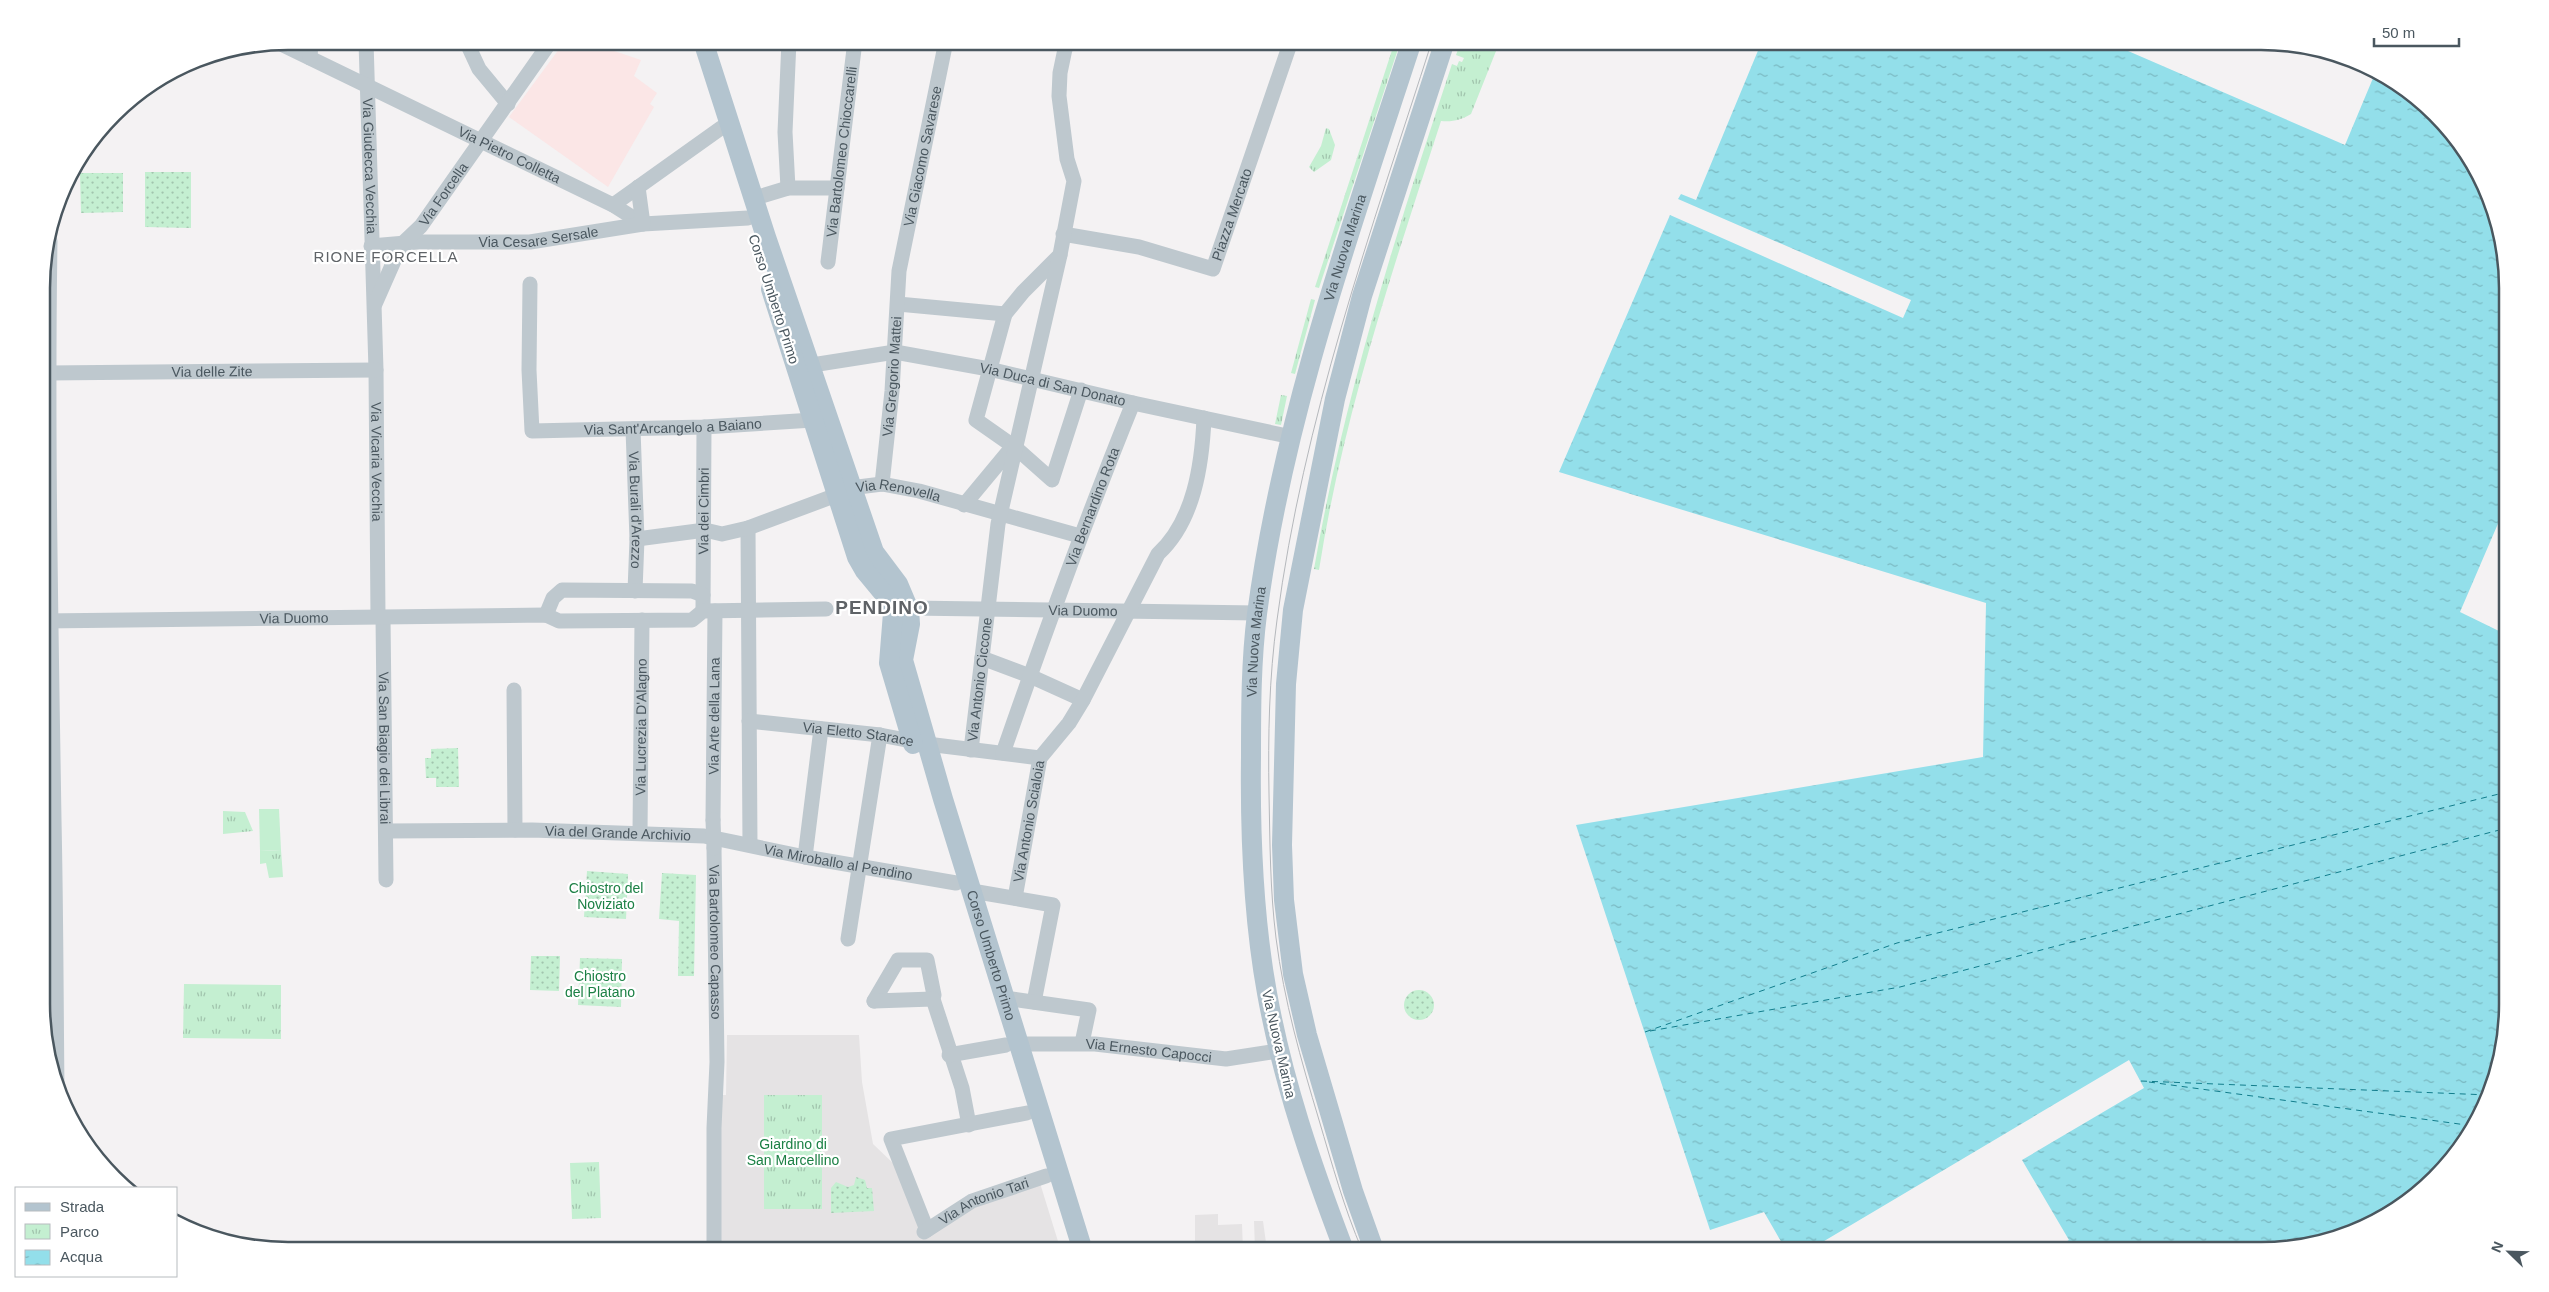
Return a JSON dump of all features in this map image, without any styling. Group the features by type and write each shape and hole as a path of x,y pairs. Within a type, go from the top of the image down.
{"main road":[{"name":"Corso Umberto Primo","path":"694,50 721,128 813,420 844,492 866,555"},
{"name":"Corso Umberto Primo","path":"706,50 812,365 844,492"},
{"name":"Via Nuova Marina","path":"1341,1242 1299,1124 1278,1051 1258,933 1251,840 1251,688 1258,613 1292,437 1304,389 1359,204 1409,50"},
{"name":"Via Nuova Marina","path":"1371,1242 1353,1191 1307,1035 1293,974 1284,900 1282,845 1286,684 1293,610 1335,399 1362,296 1442,50"},
{"path":"866,555 898,584 909,608 910,624 896,662"},
{"path":"866,555 864,571 884,594 893,613 896,662"},
{"name":"Corso Umberto Primo","path":"896,662 1013,1045 1080,1242"},
{"name":"Corso Umberto Primo","path":"964,887 1006,998 1013,1045 1027,1113 1066,1242"}],"street":[{"name":"Via Pietro Colletta","path":"293,50 613,205 643,224"},
{"path":"310,50 310,58"},
{"name":"Via Giudecca Vecchia","path":"366,50 373,308"},
{"path":"470,50 482,74 508,104"},
{"name":"Via Forcella","path":"401,245 421,226 545,50"},
{"path":"788,188 785,132 789,50"},
{"name":"Via Bartolomeo Chioccarelli","path":"828,262 854,50"},
{"name":"Via Giacomo Savarese","path":"899,271 944,50"},
{"path":"1065,50 1060,73 1059,96 1067,159 1074,181 1060,255 1023,292 1005,314 976,420 1015,447 1052,480 1081,390"},
{"name":"Piazza Mercato","path":"1063,234 1138,247 1214,269 1288,50"},
{"path":"613,205 721,128"},
{"path":"638,187 643,224 748,218"},
{"path":"755,198 788,188 837,188"},
{"name":"Via Cesare Sersale","path":"371,246 401,245 417,242 530,242 643,224"},
{"path":"373,308 401,245"},
{"name":"Via Antonio Ciccone","path":"971,750 1000,515 1060,255"},
{"name":"Via Gregorio Mattei","path":"882,484 895,352 899,271"},
{"name":"Via Sant'Arcangelo a Baiano","path":"530,284 529,370 532,431 704,427 813,420"},
{"path":"898,304 1005,314"},
{"name":"Via Vicaria Vecchia","path":"373,308 376,370 380,617"},
{"name":"Via Duca di San Donato","path":"812,365 895,352 989,369 1133,403 1292,437"},
{"name":"Via delle Zite","path":"50,373 376,370"},
{"name":"Via Bernardino Rota","path":"1003,753 1052,610 1133,403"},
{"name":"Via Antonio Scialoia","path":"1015,898 1040,758 1083,700 1158,554 1172,539 1197,481 1202,454 1204,418"},
{"name":"Via dei Cimbri","path":"702,595 705,530 704,427"},
{"name":"Via Burali d'Arezzo","path":"633,428 638,539 635,591"},
{"path":"962,504 1015,447"},
{"name":"Via Renovella","path":"638,539 705,530 722,534 748,528 844,492 882,484 919,491 1000,515"},
{"path":"1000,515 1080,536"},
{"path":"748,528 750,846"},
{"path":"546,615 553,598 562,590 692,591 702,595 709,611"},
{"name":"Via Duomo","path":"909,608 1258,613"},
{"name":"Via Duomo","path":"50,621 546,615 559,621 692,620 709,611 826,609"},
{"name":"Via Arte della Lana","path":"709,611 713,820"},
{"name":"Via San Biagio dei Librai","path":"380,617 386,880"},
{"name":"Via Lucrezia D'Alagno","path":"640,833 642,620"},
{"path":"982,658 1030,676 1083,700"},
{"path":"514,690 515,830"},
{"name":"Via Eletto Starace","path":"749,721 880,734 971,750 1040,758"},
{"path":"805,857 821,729"},
{"path":"848,939 880,734"},
{"path":"50,777 57,1061"},
{"name":"Via Bartolomeo Capasso","path":"713,820 718,844 714,1242"},
{"name":"Via del Grande Archivio","path":"386,831 492,829 640,833 704,836 718,844"},
{"name":"Via Miroballo al Pendino","path":"718,844 750,846 1053,905 1034,1002"},
{"path":"933,999 874,1001 898,960 927,960 934,995 933,999 949,1055 962,1088 969,1125 1027,1113"},
{"path":"1006,998 1089,1010 1082,1043"},
{"name":"Via Ernesto Capocci","path":"949,1055 1013,1045 1082,1043 1226,1059 1278,1051"},
{"name":"Via Antonio Tari","path":"969,1125 891,1139 926,1231 972,1201 1046,1176"}],"shaded area":[{"path":"558,50 612,50 641,60 634,76 657,93 650,104 654,107 608,187 509,117"},
{"path":"727,1035 859,1035 862,1082 873,1144 895,1165 924,1237 985,1201 1040,1183 1058,1242 717,1242 718,1095 726,1095"},
{"path":"1218,1214 1218,1225 1242,1224 1243,1242 1195,1242 1195,1215"},
{"path":"1254,1221 1263,1221 1266,1242 1255,1242"}],"green space":[{"path":"1392,50 1398,50 1319,288 1315,287"},
{"path":"1458,50 1496,50 1471,114 1457,120 1441,121 1405,232 1355,399 1329,513 1319,570 1314,569 1340,440 1356,377 1411,189 1452,64 1457,66 1459,61 1462,62 1464,58 1456,55"},
{"path":"1326,128 1329,129 1335,145 1331,160 1314,172 1309,167 1321,146"},
{"path":"145,172 191,172 191,228 145,227"},
{"path":"80,173 123,173 123,212 81,213"},
{"path":"1311,299 1315,300 1295,374 1291,373"},
{"path":"1281,395 1287,396 1281,425 1275,424"},
{"path":"458,748 459,787 436,787 436,778 426,778 425,758 431,758 431,749"},
{"path":"259,809 279,809 281,850 260,851"},
{"path":"223,811 245,812 253,831 223,834"},
{"path":"281,850 283,877 269,878 266,863 260,864 260,851"},
{"name":"Chiostro del Noviziato","path":"587,871 628,874 626,919 584,917"},
{"path":"662,873 696,875 694,976 678,976 679,921 659,919"},
{"path":"531,956 560,956 559,991 530,990"},
{"name":"Chiostro del Platano","path":"580,958 622,959 621,1007 578,1005"},
{"path":"184,984 281,985 281,1039 183,1038"},
{"path":"1419,990 1425,991 1433,999 1433,1011 1425,1019 1419,1020 1413,1019 1405,1011 1404,1005 1405,999 1413,991"},
{"name":"Giardino di San Marcellino","path":"764,1095 822,1095 822,1209 764,1209"},
{"path":"599,1162 601,1218 572,1219 570,1163"},
{"path":"856,1177 865,1180 867,1188 872,1188 874,1211 831,1213 831,1188 836,1182 848,1187 854,1185"}],"water":[{"path":"1758,50 2126,50 2345,145 2373,78 2393,90 2418,109 2450,143 2467,169 2481,197 2491,227 2497,257 2499,288 2499,521 2460,612 2499,631 2499,1004 2497,1035 2491,1065 2481,1095 2467,1123 2450,1149 2406,1193 2380,1210 2352,1224 2322,1234 2292,1240 2261,1242 2066,1242 2069,1240 2022,1160 2144,1088 2129,1060 1822,1242 1781,1242 1764,1212 1710,1230 1576,825 1983,757 1986,603 1559,472 1670,215 1903,318 1911,300 1678,199 1681,194 1696,200"}],"ferry route":[{"path":"1645,1032 1897,943 2499,794"},
{"path":"1650,1031 1900,987 2499,830"},
{"path":"2141,1081 2481,1095"},
{"path":"2149,1082 2466,1125"}],"tram line":[{"path":"1359,1242 1339,1186 1306,1075 1288,1007 1279,961 1274,920 1271,866 1269,794 1271,685 1274,642 1289,546 1321,399 1363,255 1429,50"}],"district":[{"name":"RIONE FORCELLA","path":"386,256"},
{"name":"PENDINO","path":"882,607"}]}
